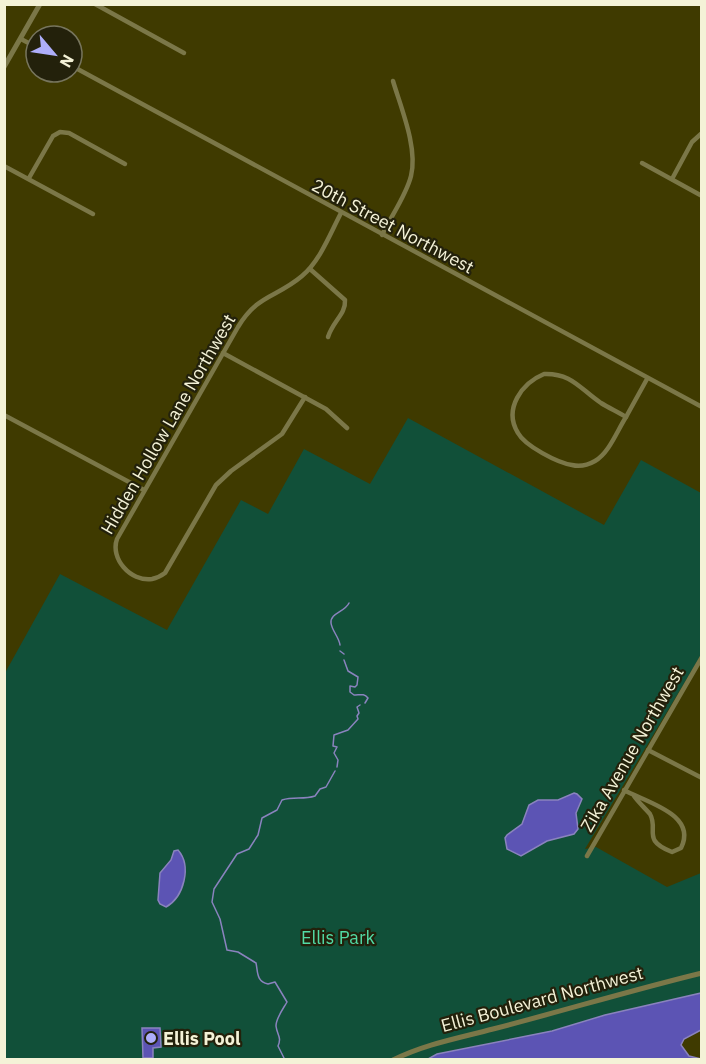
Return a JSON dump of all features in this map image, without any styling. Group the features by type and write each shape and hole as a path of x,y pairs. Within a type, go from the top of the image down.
{"street":[{"path":"4,67 40,4"},
{"path":"95,4 184,53"},
{"name":"20th Street Northwest","path":"84,73 702,407"},
{"path":"382,235 408,184 413,164 412,148 393,81"},
{"path":"29,178 53,136 60,132 69,133 125,164"},
{"path":"672,179 692,142 702,134"},
{"path":"642,163 702,196"},
{"path":"4,166 93,214"},
{"name":"Hidden Hollow Lane Northwest","path":"305,397 282,434 231,471 216,485 165,573 145,579 133,574 118,561 114,547 241,321 253,306 301,277 310,269 341,213"},
{"path":"310,269 345,300 344,311 331,326 328,337"},
{"path":"223,353 305,397 333,414 347,428"},
{"path":"626,417 599,402 580,384 552,374 544,374 528,382 517,397 513,412 515,427 524,440 560,461 580,466 601,457 626,417 647,379"},
{"path":"4,416 144,490"},
{"name":"Zika Avenue Northwest","path":"587,856 702,657"},
{"path":"648,750 702,778"},
{"path":"624,790 634,796 645,798 671,813 684,831 685,841 681,848 672,852 663,849 656,842 652,835 651,816 634,796"},
{"name":"Ellis Boulevard Northwest","path":"393,1059 442,1040 493,1029 702,973"}],"green space":[{"name":"Ellis Park","path":"408,418 604,525 641,460 701,493 701,655 585,849 596,847 667,887 701,873 701,993 605,1015 552,1031 437,1054 428,1059 5,1060 5,673 60,574 167,630 241,500 268,514 304,449 370,484"}],"shaded area":[{"path":"574,793 582,799 576,813 578,829 574,834 547,841 521,856 507,849 505,838 522,824 529,805 538,800 558,800"},
{"path":"178,850 185,864 184,881 177,896 166,907 158,900 160,873 171,860 174,851"},
{"path":"701,993 701,1030 684,1039 681,1045 689,1056 701,1059 428,1059 437,1054 552,1031 605,1015"},
{"name":"Ellis Pool","path":"142,1028 160,1028 161,1047 153,1048 153,1058 143,1058"}],"waterway":[{"path":"340,645 331,620 349,603"},
{"path":"340,651 344,654"},
{"path":"344,660 348,671 358,677 357,685 350,686 350,692 354,695 366,696 368,698 365,703"},
{"path":"337,767 338,760 334,753 337,747 333,746 334,735 348,730 358,719 357,707 360,705"},
{"path":"285,1060 278,1046 276,1023 287,1002 275,982 268,984 261,981 256,963 238,952 227,950 220,919 212,902 214,889 237,854 249,849 258,835 262,818 277,810 282,800 315,796 320,789 326,787 335,771"}],"place":[{"name":"Ellis Pool","path":"151,1038"}]}
